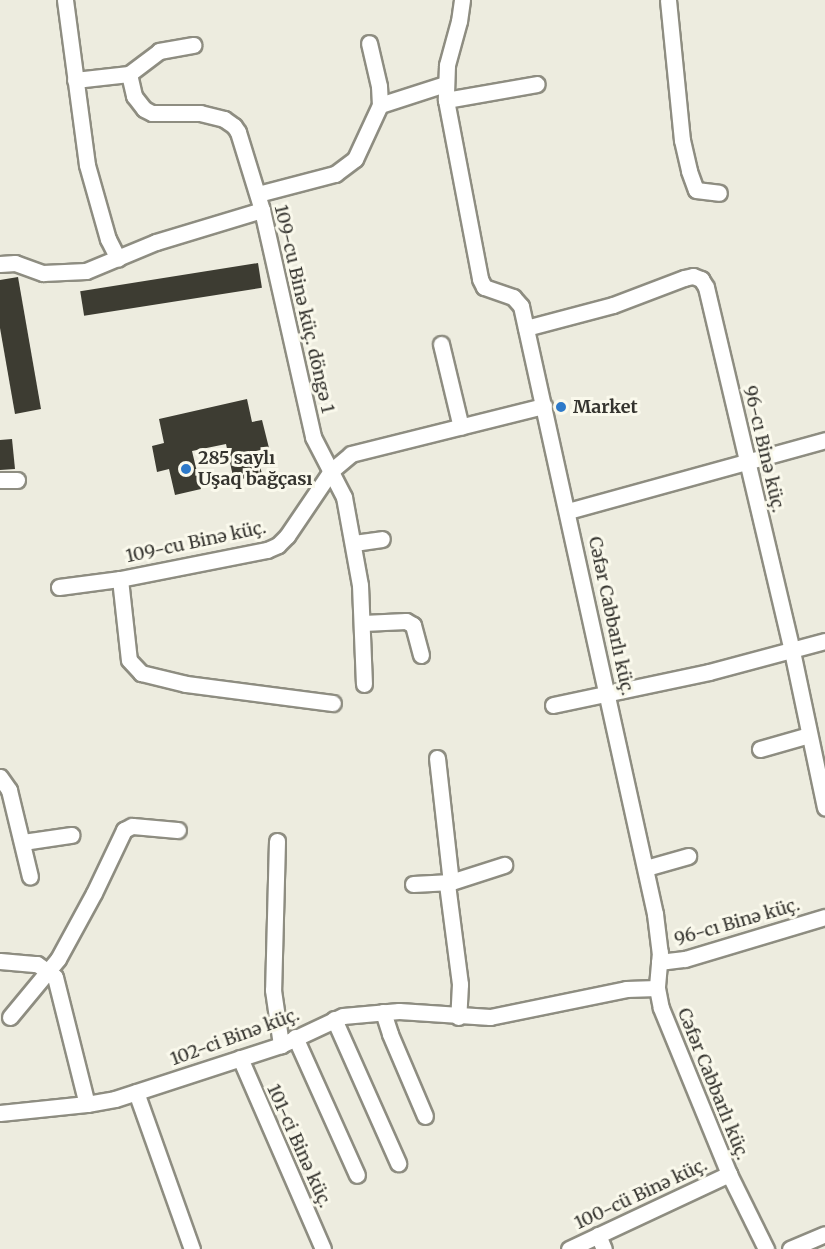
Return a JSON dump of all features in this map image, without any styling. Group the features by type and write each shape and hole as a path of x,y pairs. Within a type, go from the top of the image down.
{"street":[{"path":"65,0 93,194 108,239 118,259"},
{"name":"Cəfər Cabbarlı küç.","path":"462,0 445,84 446,100 480,279 490,291 518,301 526,328 609,694 660,938 657,988 661,1008 729,1174 766,1249"},
{"path":"668,0 682,140 689,171 696,190 719,194"},
{"path":"258,194 335,174 345,168 361,149 380,105 379,86 369,43"},
{"path":"75,80 129,74 159,51 193,45"},
{"name":"109-cu Binə küç. döngə 1","path":"129,74 138,104 152,113 200,113 224,119 234,126 258,194 313,437 344,496 354,543 363,623 364,684"},
{"path":"380,105 445,84"},
{"path":"446,100 537,84"},
{"path":"0,249 3,264 15,263 43,273 69,274 118,259 156,242 262,210"},
{"name":"96-cı Binə küç.","path":"526,328 613,306 684,278 693,276 701,279 706,287 792,651 825,808"},
{"path":"441,344 461,428"},
{"name":"109-cu Binə küç.","path":"59,587 120,579 278,545 331,471 351,454 544,406"},
{"path":"568,511 825,440"},
{"path":"0,480 17,480"},
{"path":"354,543 382,539"},
{"path":"120,579 129,660 141,673 186,684 333,703"},
{"path":"363,623 406,621 413,625 421,655"},
{"path":"553,705 792,651 825,641"},
{"path":"760,749 809,735"},
{"path":"436,758 451,882"},
{"path":"0,777 9,790 30,877"},
{"path":"10,1017 49,970 94,893 124,830 132,826 178,830"},
{"path":"23,842 71,835"},
{"path":"277,841 273,990 281,1045"},
{"path":"646,868 688,856"},
{"path":"413,884 451,882 504,865"},
{"path":"451,882 447,884 460,984 458,1017"},
{"name":"96-cı Binə küç.","path":"659,962 685,959 825,917"},
{"path":"0,961 38,964 49,970 59,987 87,1104"},
{"name":"102-ci Binə küç.","path":"0,1113 87,1104 136,1092 281,1045 334,1018 358,1013 490,1017 626,989 657,988"},
{"path":"383,1012 425,1116"},
{"path":"334,1018 399,1163"},
{"path":"295,1037 357,1175"},
{"name":"101-ci Binə küç.","path":"240,1058 323,1249"},
{"path":"136,1092 192,1249"},
{"name":"100-cü Binə küç.","path":"568,1249 601,1242 729,1174"},
{"path":"790,1249 825,1234"}],"building":[{"path":"258,263 262,288 84,316 80,291"},
{"path":"18,277 41,409 15,414 0,328 0,280"},
{"path":"247,399 252,422 262,420 269,448 256,451 262,474 234,481 226,444 192,451 201,489 175,495 169,469 157,472 152,446 164,443 159,419"},
{"path":"12,439 15,469 0,470 0,440"}],"place":[{"name":"Market","path":"561,407"},
{"name":"285 saylı Uşaq bağçası","path":"186,469"}]}
